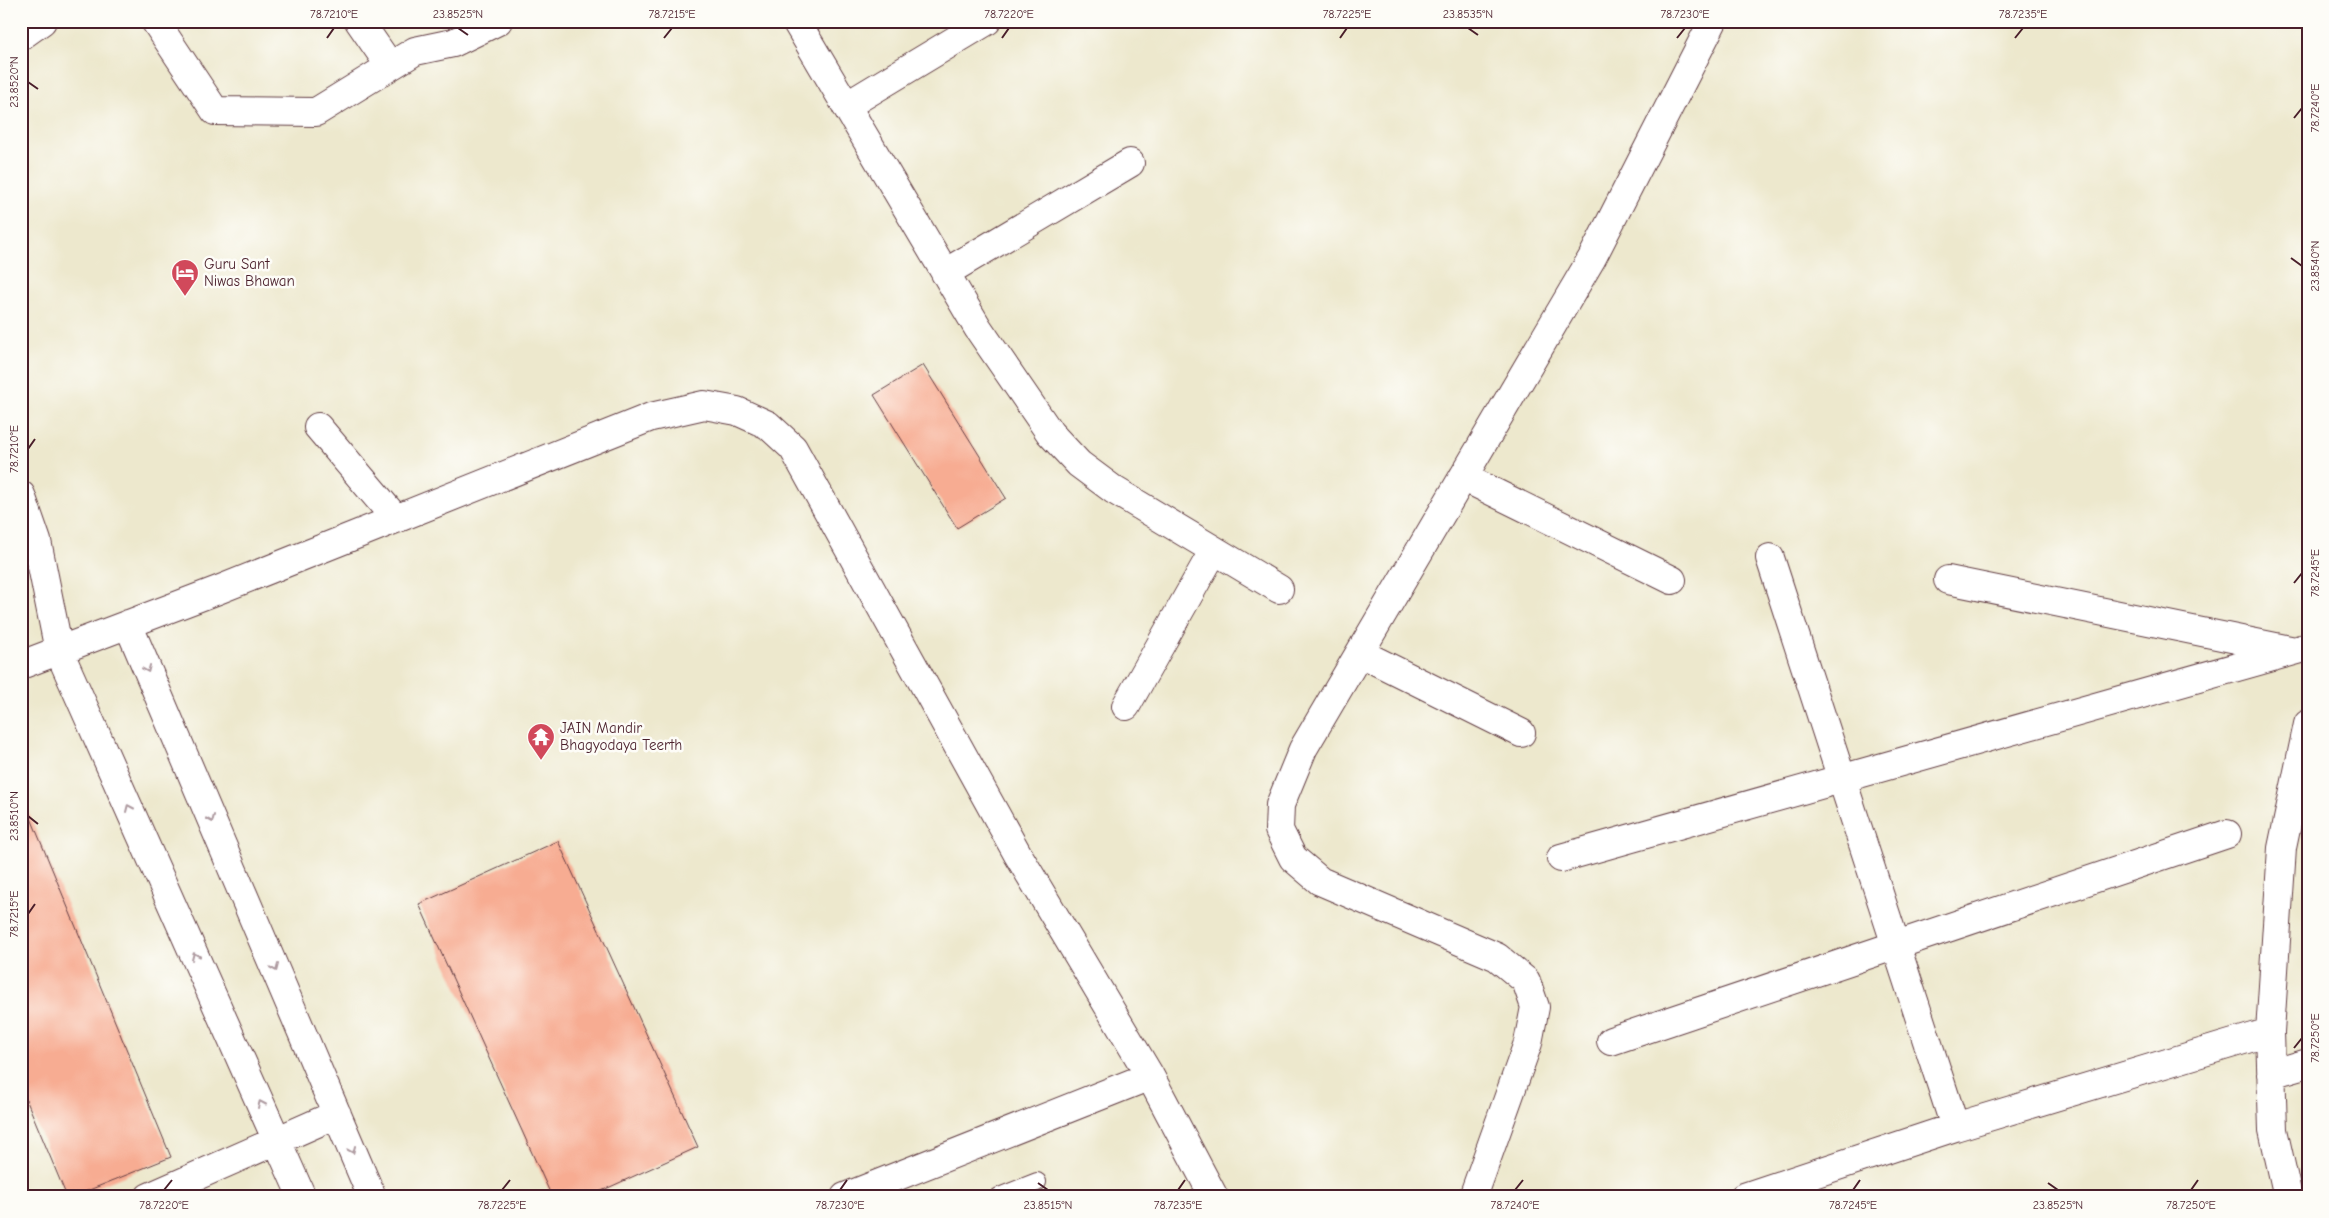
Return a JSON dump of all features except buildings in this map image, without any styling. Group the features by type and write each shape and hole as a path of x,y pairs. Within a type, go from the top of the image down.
{"street":[{"path":"21,36 42,21"},
{"path":"155,21 215,111 316,112 415,51 453,43 498,21"},
{"path":"358,21 390,66"},
{"path":"796,21 978,328 1050,433 1079,464 1114,490 1279,589"},
{"path":"846,106 987,21"},
{"path":"1473,1197 1528,1042 1535,1007 1526,981 1497,957 1320,881 1293,858 1279,830 1280,805 1303,749 1592,258 1713,21"},
{"path":"945,273 1130,163"},
{"path":"21,665 396,519 651,417 704,405 737,411 768,424 794,448 1017,853 1150,1076 1214,1197"},
{"path":"318,427 396,519"},
{"path":"1463,477 1672,580"},
{"path":"21,495 37,541 59,651 302,1197"},
{"path":"1126,706 1214,550"},
{"path":"1770,558 1955,1127"},
{"path":"1948,580 2301,649"},
{"path":"128,624 372,1197"},
{"path":"1561,858 2301,649"},
{"path":"1360,653 1521,733"},
{"path":"2288,1197 2273,1130 2270,1032 2282,848 2308,724"},
{"path":"1611,1040 2227,834"},
{"path":"1744,1197 1955,1127 2270,1032"},
{"path":"2272,1074 2308,1064"},
{"path":"845,1197 1150,1076"},
{"path":"149,1197 337,1114"}],"lane":[{"path":"999,1197 1037,1182"}],"place":[{"name":"Guru Sant Niwas Bhawan","path":"185,297"},
{"name":"JAIN Mandir Bhagyodaya Teerth","path":"541,761"}]}
